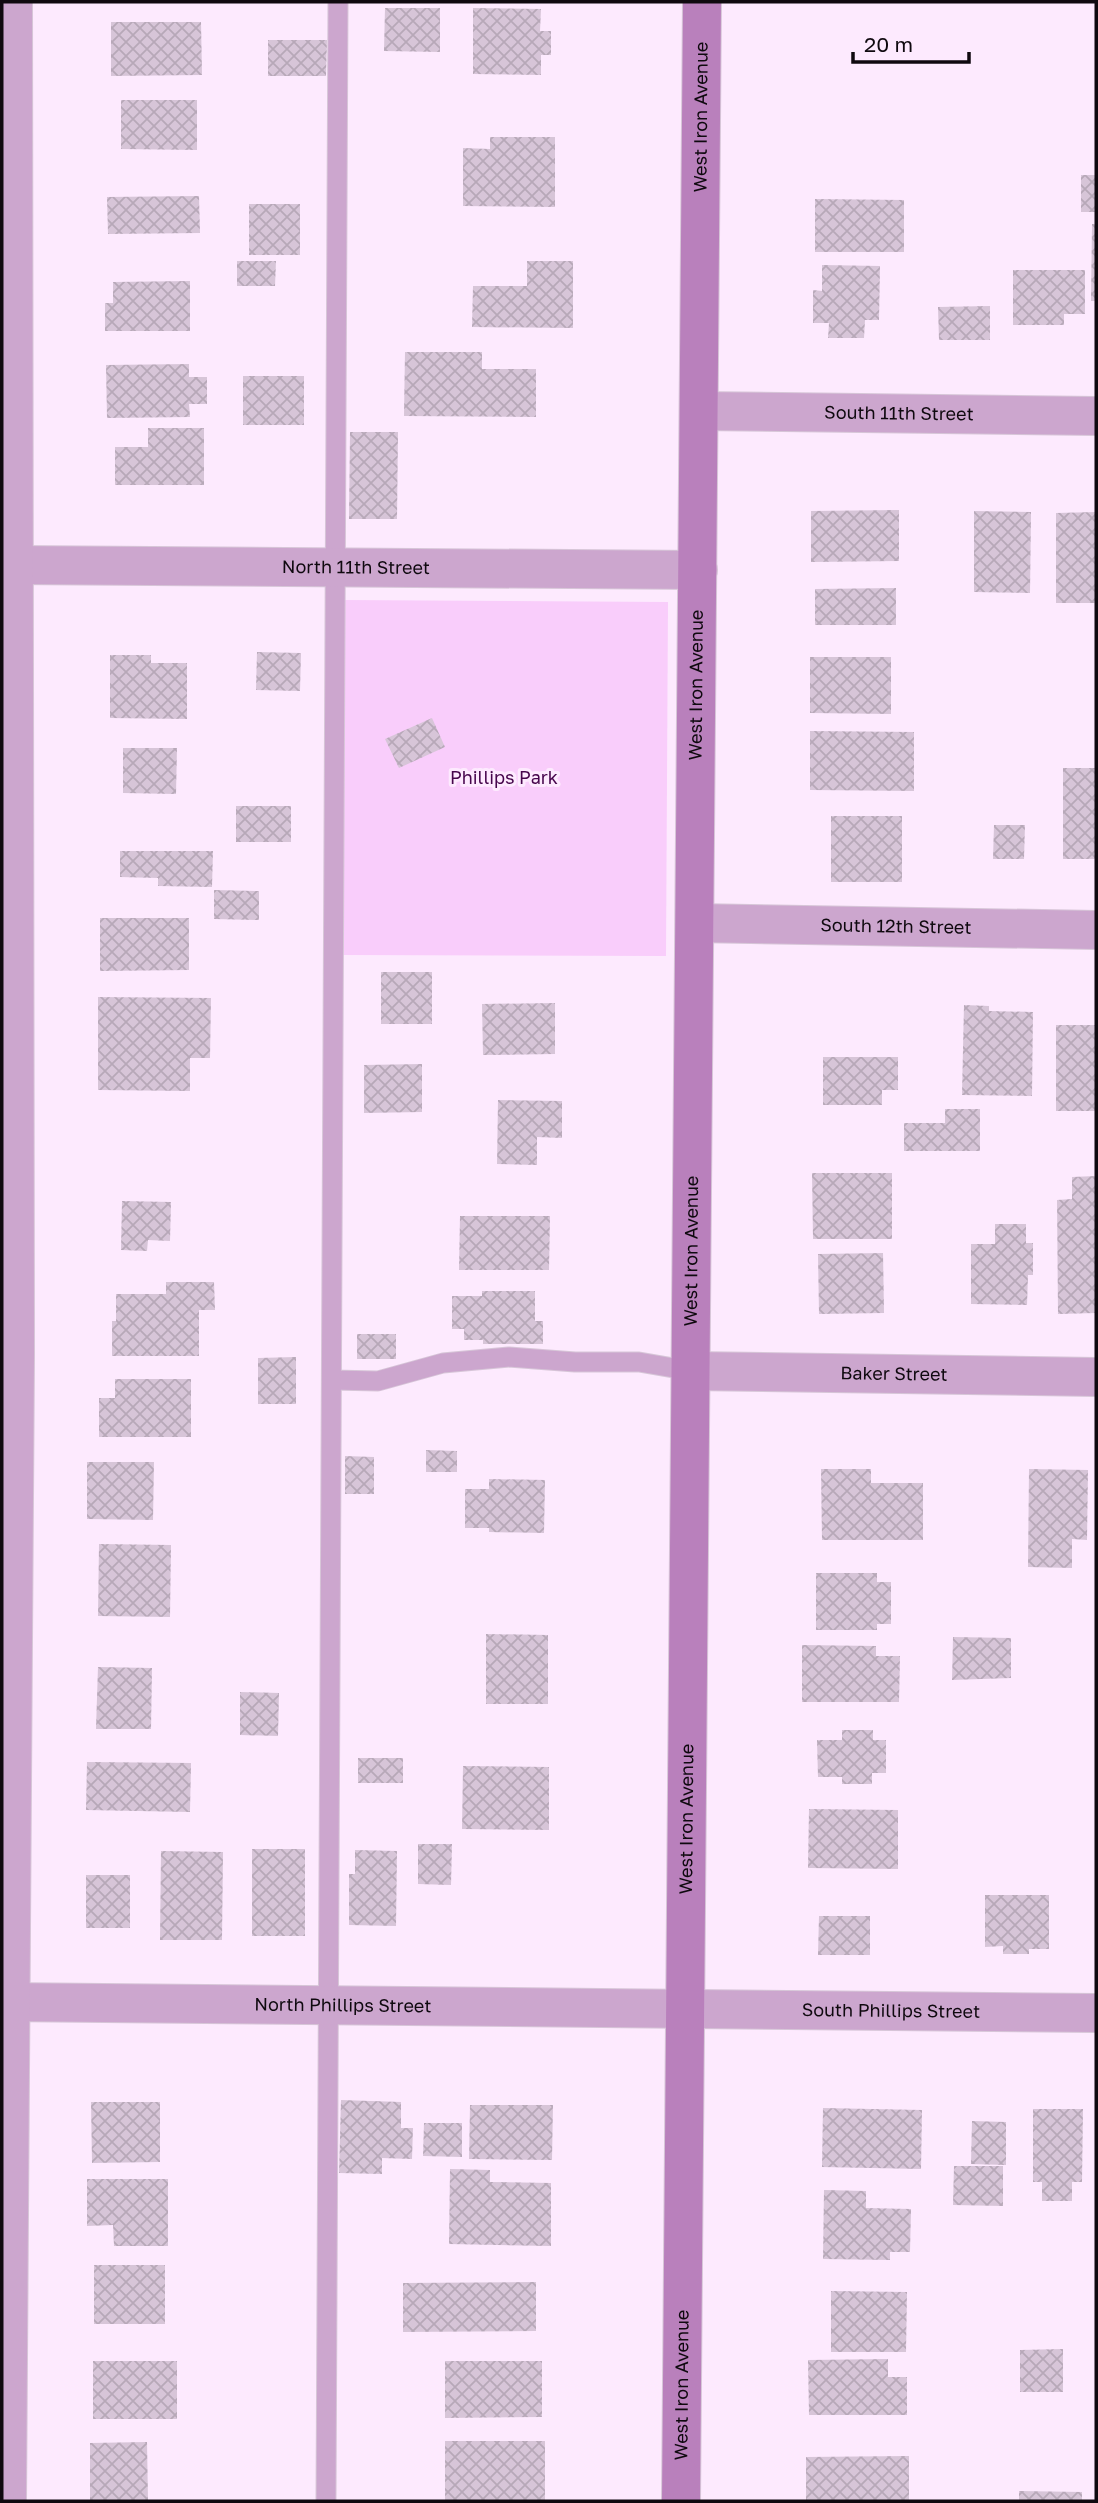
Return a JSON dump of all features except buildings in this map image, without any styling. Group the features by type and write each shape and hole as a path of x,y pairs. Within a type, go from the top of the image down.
{"street":[{"path":"7,2501 8,702 13,565 8,86 13,2"},
{"name":"West Iron Avenue","path":"681,2501 702,2"},
{"name":"South 11th Street","path":"699,411 1096,416"},
{"name":"North 11th Street","path":"13,565 698,570"},
{"name":"South 12th Street","path":"695,923 1096,929"},
{"name":"Baker Street","path":"691,1371 1096,1377"},
{"name":"North Phillips Street","path":"7,2002 686,2009"},
{"name":"South Phillips Street","path":"686,2009 1096,2013"}],"lane":[{"path":"326,2501 338,2"},
{"path":"332,1380 378,1381 443,1363 509,1357 575,1362 639,1362 691,1371"}],"green space":[{"name":"Phillips Park","path":"342,600 668,602 666,956 339,955"}]}
